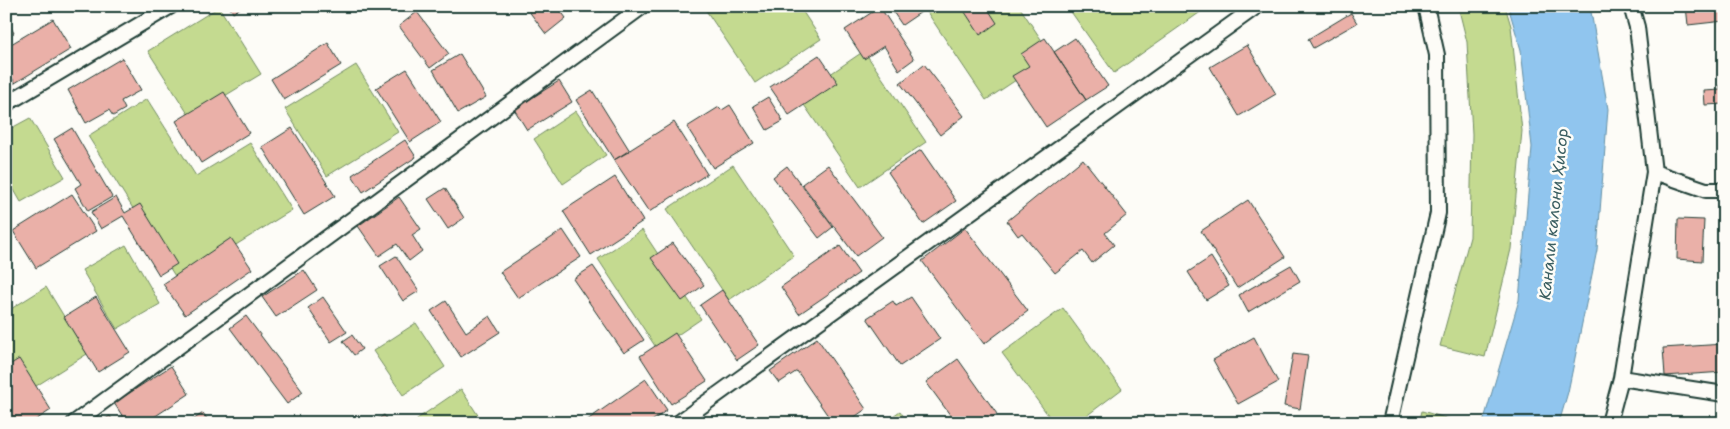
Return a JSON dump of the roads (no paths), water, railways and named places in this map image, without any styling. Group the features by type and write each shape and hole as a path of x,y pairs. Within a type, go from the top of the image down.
{"lane":[{"path":"6,104 171,6"},
{"path":"74,423 642,6"},
{"path":"678,423 1257,6"},
{"path":"1390,423 1438,212 1437,54 1426,6"},
{"path":"1609,423 1622,378 1654,172 1637,27 1631,6"},
{"path":"1654,172 1706,190 1724,190"},
{"path":"1622,378 1724,394"}],"water":[{"name":"Канали калони Ҳисор","path":"1508,6 1590,6 1608,109 1597,250 1568,392 1559,423 1483,423 1519,300 1532,147 1521,50"}]}
